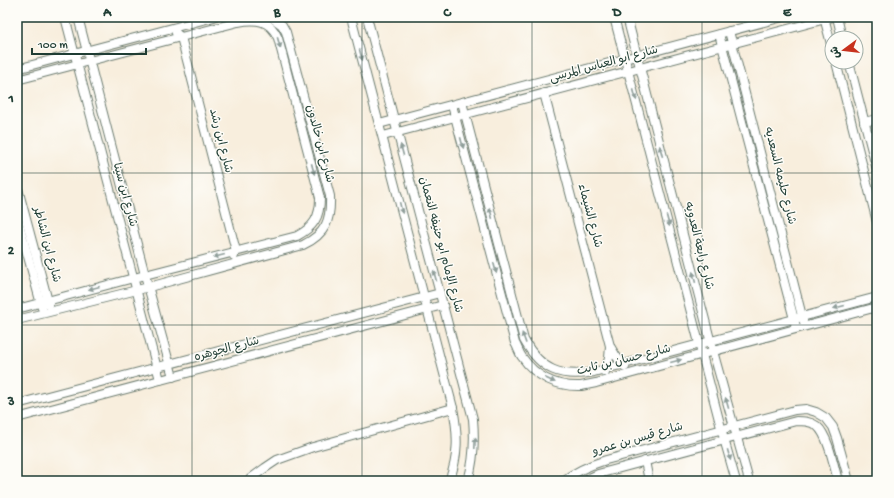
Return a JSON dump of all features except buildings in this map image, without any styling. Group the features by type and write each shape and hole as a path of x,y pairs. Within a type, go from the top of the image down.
{"street":[{"name":"شارع ابن سينا","path":"65,17 160,380"},
{"name":"شارع ابن سينا","path":"78,17 173,377"},
{"path":"17,69 214,17"},
{"name":"شارع ابن خالدون","path":"17,320 303,246 320,234 326,226 329,216 331,206 330,196 286,32 282,25 271,17"},
{"path":"351,17 453,408 457,440 456,456 449,481"},
{"name":"شارع الإمام ابو حنيفه النعمان","path":"367,17 473,420 475,436 474,453 468,481"},
{"name":"شارع رابعة العدويه","path":"614,17 736,481"},
{"name":"شارع رابعة العدويه","path":"627,17 710,341 749,481"},
{"name":"شارع ابو العباس المرسى","path":"379,124 783,17"},
{"path":"837,17 840,30"},
{"path":"827,18 829,30"},
{"name":"شارع ابو العباس المرسى","path":"383,136 827,18"},
{"name":"شارع ابن خالدون","path":"17,80 238,22 255,20 264,23 275,32 278,38 320,198 318,216 313,225 297,236 17,309"},
{"name":"شارع ابن رشد","path":"181,37 184,33 183,25"},
{"name":"شارع ابن رشد","path":"174,28 176,33 181,37 236,251 234,259 241,262"},
{"name":"شارع حليمه السعديه","path":"729,31 802,316 801,328"},
{"name":"شارع حليمه السعديه","path":"719,34 794,319 801,328"},
{"path":"838,70 877,222"},
{"path":"851,70 877,170"},
{"name":"شارع الشيماء","path":"544,93 610,346 616,356 624,364 627,374"},
{"name":"شارع حسان بن ثابت","path":"462,102 524,340 531,352 541,362 553,370 566,374 580,375 877,297"},
{"name":"شارع حسان بن ثابت","path":"452,105 515,344 530,367 541,376 568,386 582,386 877,308"},
{"path":"864,122 877,119"},
{"path":"868,136 877,134"},
{"path":"309,154 318,152"},
{"name":"شارع ابن الشاطر","path":"17,185 24,225 47,312"},
{"name":"شارع ابن الشاطر","path":"17,216 24,225"},
{"path":"500,285 509,283"},
{"name":"شارع الجوهره","path":"17,404 440,293"},
{"name":"شارع الجوهره","path":"17,418 443,305"},
{"name":"شارع الشيماء","path":"605,369 609,358 610,346"},
{"path":"605,369 608,379"},
{"path":"249,480 277,460 313,447 453,408"},
{"name":"شارع قيس بن عمرو","path":"563,481 579,471 606,460 722,428 795,410 806,409 816,412 826,418 833,427 849,481"},
{"name":"شارع قيس بن عمرو","path":"583,481 598,474 737,436 796,421 806,421 816,426 824,434 838,481"},
{"path":"645,461 648,481"}]}
